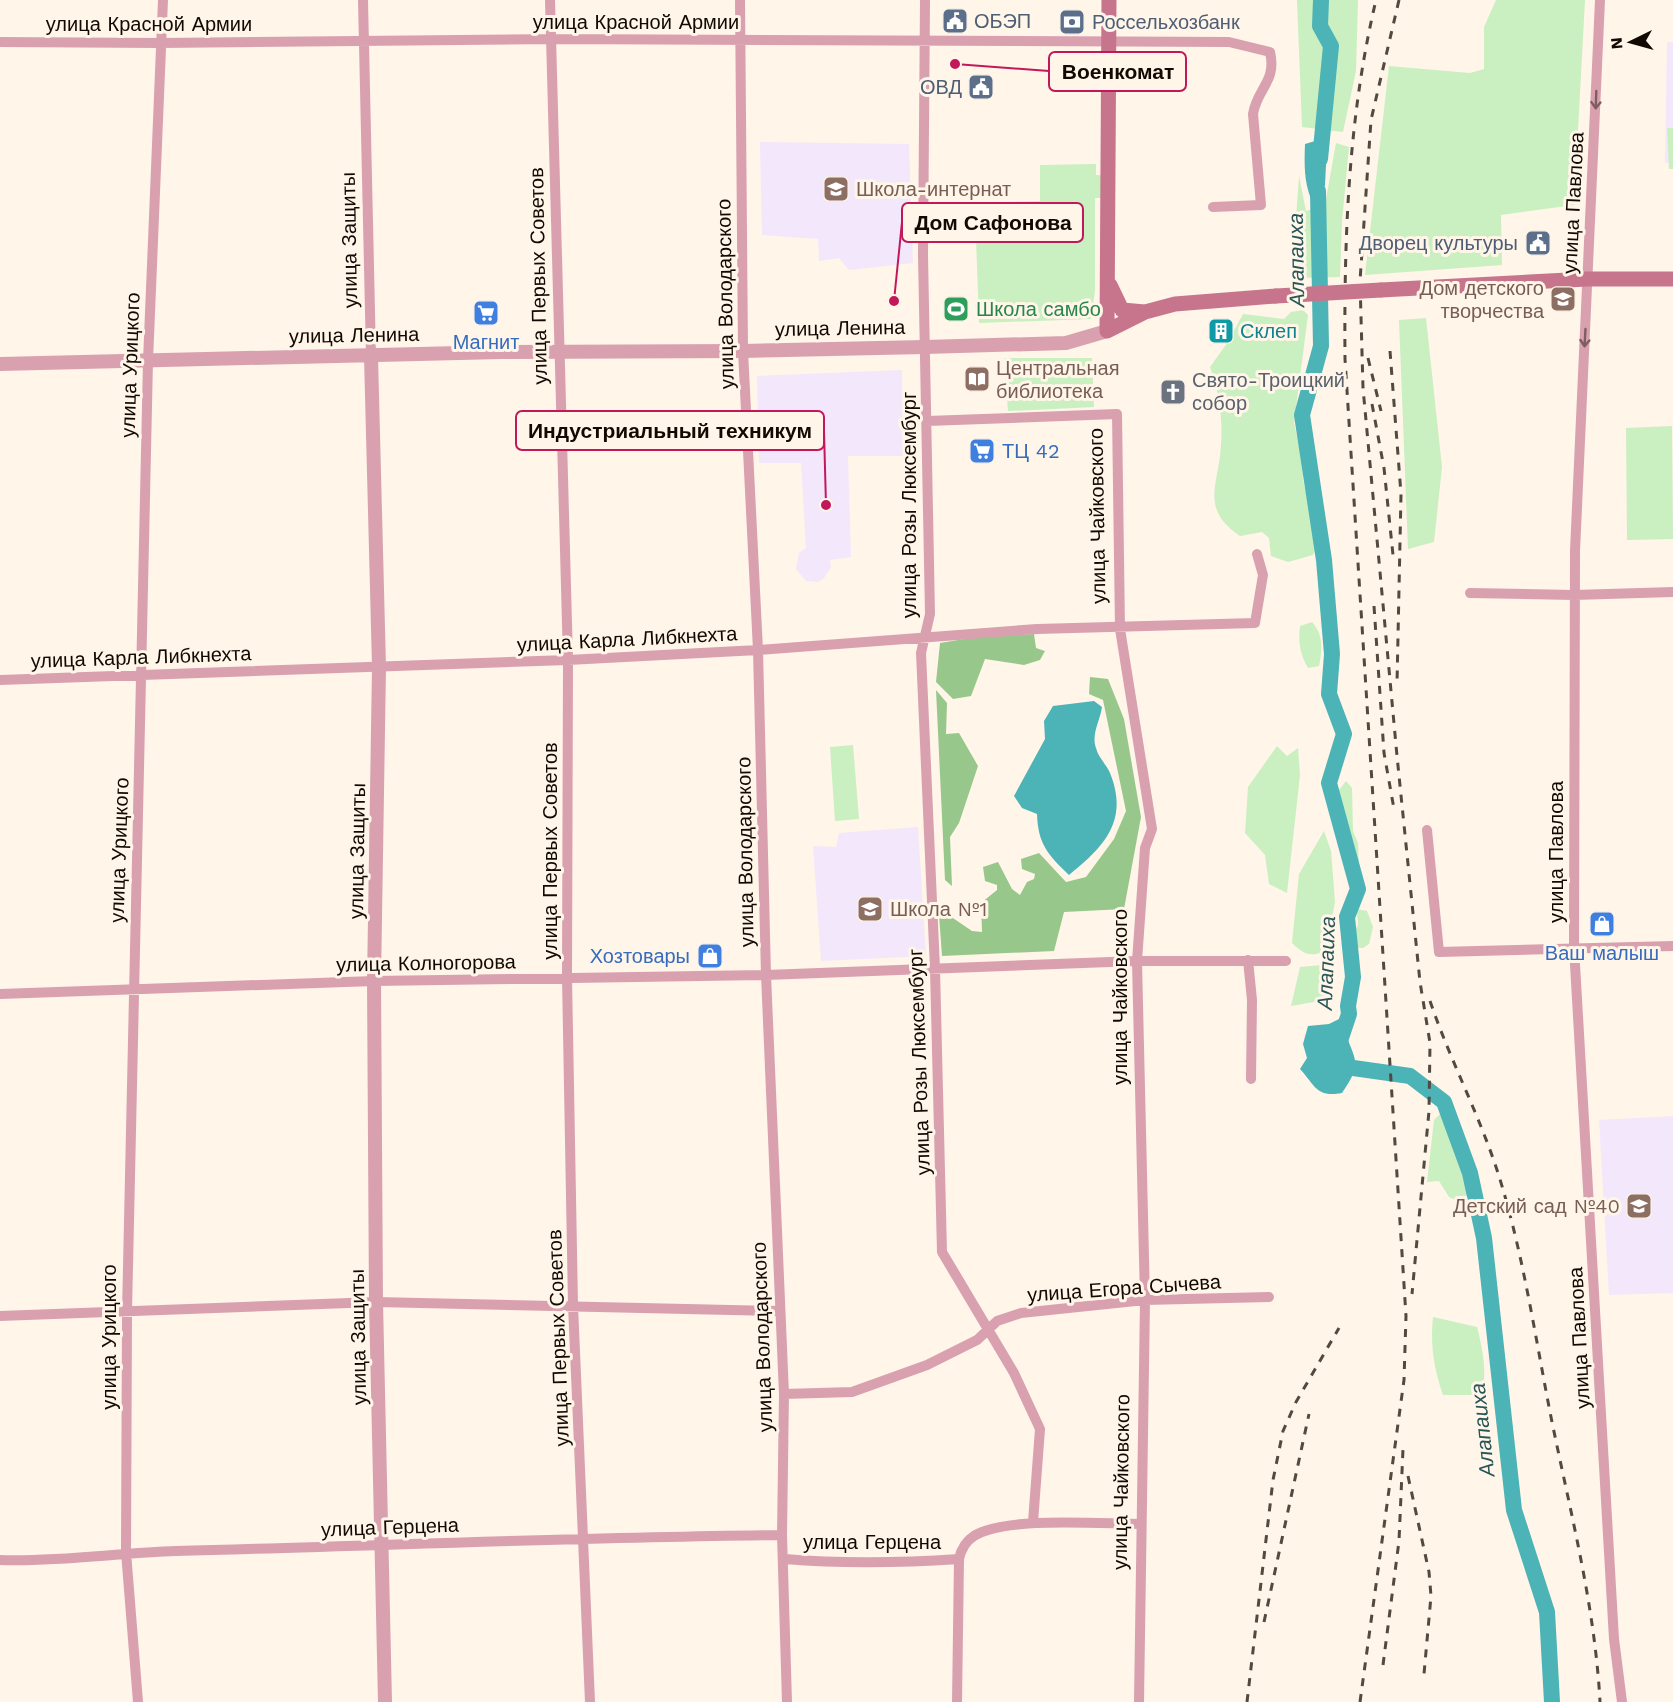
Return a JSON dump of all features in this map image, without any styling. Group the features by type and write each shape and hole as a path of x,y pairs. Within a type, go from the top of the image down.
{"main road":[{"path":"1107,331 1109,0"},
{"path":"1106,266 1112,292 1122,310 1144,312"},
{"name":"улица Ленина","path":"1107,331 1144,312 1175,304 1276,296 1587,279 1673,279"}],"street":[{"name":"улица Урицкого","path":"138,1702 126,1552 127,1312 132,991 142,674 148,361 163,0"},
{"name":"улица Защиты","path":"363,0 379,667 374,981 376,1302 385,1702"},
{"name":"улица Первых Советов","path":"550,0 568,660 567,977 573,1305 590,1702"},
{"name":"улица Володарского","path":"740,0 742,351 758,650 766,975 784,1394 783,1535 787,1702"},
{"name":"улица Розы Люксембург","path":"925,0 923,152 930,614 921,653 935,969 942,1252 1014,1373 1040,1429 1033,1522"},
{"name":"улица Павлова","path":"1600,0 1575,551 1574,947 1614,1639 1622,1702"},
{"name":"улица Красной Армии","path":"0,42 160,43 551,39 1228,42 1270,52 1273,64 1269,81 1255,100 1253,114 1261,205 1213,207"},
{"name":"улица Ленина","path":"0,364 1066,343 1107,331"},
{"name":"улица Чайковского","path":"927,422 1117,414 1120,629 1152,829 1145,848 1137,961 1145,1300 1139,1702"},
{"name":"улица Карла Либкнехта","path":"0,680 568,660 758,650 1037,629 1120,629 1255,623 1263,575 1257,554"},
{"path":"1470,593 1575,595 1673,592"},
{"path":"1427,830 1439,952 1673,945"},
{"path":"1248,960 1252,1000 1251,1079"},
{"name":"улица Колногорова","path":"0,994 374,981 766,975 1137,961 1286,960"},
{"name":"улица Егора Сычева","path":"784,1394 852,1392 927,1365 977,1340 987,1328 997,1321 1021,1313 1145,1300 1269,1297"},
{"path":"0,1316 376,1302 779,1311"},
{"name":"улица Герцена","path":"785,1559 822,1564 904,1563 958,1559 965,1545 981,1532 1033,1522 1141,1524"},
{"name":"улица Герцена","path":"0,1560 26,1561 126,1552 380,1546 584,1537 783,1535"},
{"path":"957,1702 958,1559"}],"shaded area":[{"path":"1667,42 1673,42 1673,163 1665,163"},
{"name":"Школа-интернат","path":"760,142 909,144 913,263 849,270 839,258 819,261 818,239 762,235"},
{"path":"902,370 903,456 848,456 851,557 830,560 831,567 824,578 818,582 806,581 796,569 799,553 806,548 801,463 759,463 757,376"},
{"name":"Школа №1","path":"918,827 926,956 821,961 813,846 836,847 839,833"},
{"name":"Детский сад №40","path":"1673,1116 1673,1293 1609,1295 1599,1120"}],"green space":[{"path":"1297,0 1358,0 1356,71 1343,132 1302,127"},
{"path":"1496,0 1585,0 1574,205 1501,215 1502,265 1365,275 1389,66 1470,73 1484,69 1484,27"},
{"path":"1667,128 1673,128 1673,169 1669,169"},
{"path":"1336,143 1349,147 1342,221 1340,277 1298,278 1295,232 1299,176 1306,211 1325,205"},
{"path":"1096,164 1096,175 1102,175 1102,198 1095,198 1095,291 1091,319 979,323 976,238 1007,237 1006,202 1040,201 1040,165"},
{"path":"1303,310 1308,315 1294,423 1302,459 1303,480 1318,544 1313,555 1288,562 1271,556 1269,538 1262,532 1240,536 1219,516 1214,495 1220,459 1221,415 1210,367 1228,342 1243,314 1284,319 1291,312"},
{"path":"1426,318 1442,467 1434,542 1408,549 1399,320"},
{"path":"1004,358 1092,358 1094,407 1008,411"},
{"path":"1672,426 1673,539 1627,540 1626,428"},
{"path":"1312,622 1319,632 1321,654 1319,666 1308,668 1301,653 1299,632 1300,626"},
{"path":"1034,634 1036,648 1045,651 1040,660 1024,665 985,659 971,696 953,699 936,682 940,643 976,637"},
{"path":"1090,677 1108,679 1124,719 1141,817 1124,909 1064,912 1054,951 942,956 939,915 947,914 972,931 982,932 981,903 997,890 997,885 985,881 983,867 998,862 1012,889 1020,895 1027,882 1034,879 1035,874 1022,869 1021,859 1039,853 1066,882 1086,877 1114,839 1126,811 1103,700 1089,694"},
{"path":"936,690 947,703 946,734 959,733 978,766 959,823 950,837 952,886 945,880"},
{"path":"853,745 859,819 835,821 830,747"},
{"path":"1277,746 1287,756 1298,748 1300,775 1287,893 1269,884 1265,855 1245,833 1248,787"},
{"path":"1346,781 1352,788 1353,831 1358,843 1359,868 1346,867 1331,801"},
{"path":"1324,831 1331,851 1335,902 1331,923 1334,949 1307,954 1292,943 1299,874"},
{"path":"1357,909 1367,911 1373,927 1369,944 1363,948 1351,947 1349,943 1358,925"},
{"path":"1333,964 1330,999 1291,1006 1300,967"},
{"path":"1442,1112 1459,1152 1467,1194 1460,1202 1449,1197 1439,1181 1427,1182 1434,1120"},
{"path":"1433,1317 1477,1327 1484,1361 1482,1395 1443,1395 1434,1357"}],"water":[{"path":"1322,139 1327,145 1325,185 1317,211 1306,179 1305,144"},
{"path":"1094,701 1102,707 1095,733 1095,743 1098,754 1110,773 1117,805 1115,818 1103,842 1069,875 1045,848 1039,833 1037,814 1022,808 1014,796 1045,739 1044,721 1053,706"},
{"path":"1349,1014 1346,1030 1354,1054 1354,1070 1342,1093 1327,1094 1317,1089 1300,1069 1307,1058 1303,1044 1308,1026 1329,1024"}],"waterway":[{"name":"Алапаиха","path":"1320,159 1331,46 1320,26 1321,0"},
{"name":"Алапаиха","path":"1318,191 1321,346 1302,415 1324,560 1332,654 1329,694 1344,734 1329,783 1358,889 1347,917 1353,977 1348,1006 1349,1014 1332,1065 1410,1076 1444,1102 1470,1173 1484,1238 1514,1510 1547,1612 1552,1702"}],"railway":[{"path":"1360,1702 1404,1380 1406,1316 1345,359 1345,268 1350,178 1359,89 1376,0"},
{"path":"1399,0 1371,120 1360,281 1363,388 1420,982 1430,1043 1429,1111 1412,1294"},
{"path":"1390,351 1401,494 1397,684"},
{"path":"1368,358 1381,411"},
{"path":"1372,404 1384,468 1393,555"},
{"path":"1374,606 1384,753 1394,809"},
{"path":"1430,1001 1490,1151 1515,1233 1587,1594 1600,1702"},
{"path":"1247,1702 1273,1480 1283,1431 1296,1402 1339,1328"},
{"path":"1264,1622 1309,1414"},
{"path":"1383,1665 1399,1541 1403,1449"},
{"path":"1408,1476 1429,1572 1431,1596 1424,1674"}],"place":[{"name":"ОБЭП","path":"955,21"},
{"name":"Россельхозбанк","path":"1072,22"},
{"name":"Военкомат","path":"955,64"},
{"name":"ОВД","path":"981,87"},
{"name":"Школа-интернат","path":"836,189"},
{"name":"Дворец культуры","path":"1538,243"},
{"name":"Дом детского творчества","path":"1563,299"},
{"name":"Дом Сафонова","path":"894,301"},
{"name":"Школа самбо","path":"956,309"},
{"name":"Магнит","path":"486,313"},
{"name":"Склеп","path":"1221,331"},
{"name":"Центральная библиотека","path":"977,379"},
{"name":"Свято-Троицкий собор","path":"1173,392"},
{"name":"ТЦ 42","path":"982,451"},
{"name":"Индустриальный техникум","path":"826,505"},
{"name":"Школа №1","path":"870,909"},
{"name":"Ваш малыш","path":"1602,924"},
{"name":"Хозтовары","path":"710,956"},
{"name":"Детский сад №40","path":"1639,1206"}]}
